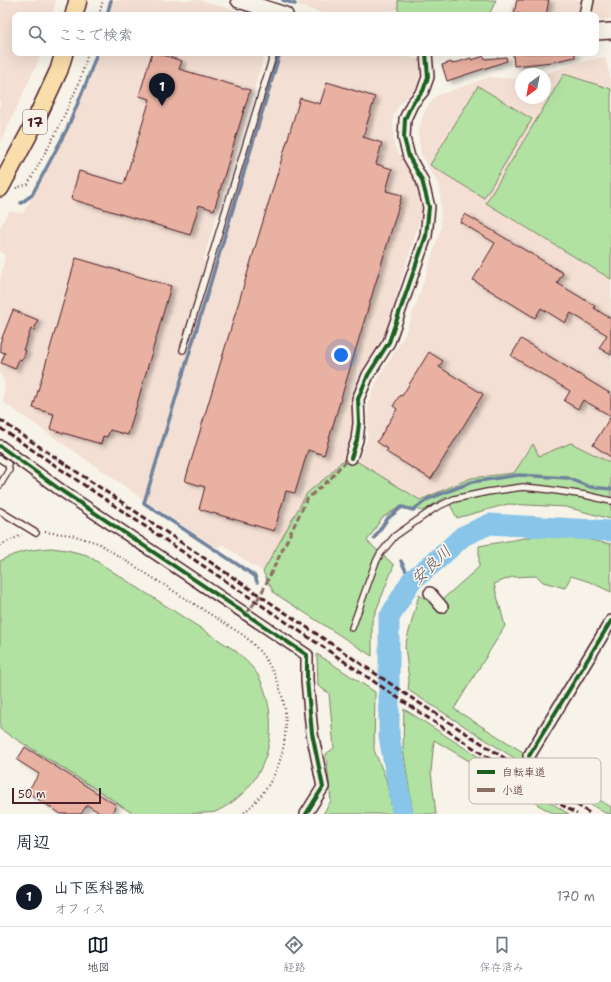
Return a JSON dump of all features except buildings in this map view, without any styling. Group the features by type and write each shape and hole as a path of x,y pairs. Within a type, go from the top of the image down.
{"main road":[{"path":"75,12 78,0"},
{"name":"17","path":"7,188 59,70 63,56"}],"street":[{"path":"239,0 276,12"},
{"path":"586,12 588,0"},
{"path":"599,32 611,31"},
{"path":"351,458 357,440 359,423 358,399 368,375 389,342 426,236 429,207 422,180 408,157 404,138 405,119 412,104 423,91 428,77 426,56"},
{"path":"0,446 62,491 307,655 312,733 323,787 306,814"},
{"path":"430,593 442,607"},
{"path":"529,756 611,621"}],"lane":[{"path":"183,350 273,56"},
{"path":"0,459 8,464 9,470 0,485"},
{"path":"352,628 380,554 395,536 435,508 454,499 487,492 523,487 544,488 611,501"},
{"path":"0,511 36,533"}],"path":[{"path":"100,12 103,0"},
{"path":"7,188 28,184 58,129 79,83 87,56"},
{"path":"0,545 22,535 50,532 72,535 98,543 243,635 258,649 276,678 282,695 286,726 284,744 276,773 260,798 242,814"}],"shaded area":[{"path":"0,0 56,0 53,12 12,12 12,56 41,56 0,143"},
{"path":"112,0 199,0 241,12 110,12"},
{"path":"293,0 398,0 398,10 386,12 319,12 299,6 298,2"},
{"path":"514,0 611,0 611,19 599,20 599,12 511,12"},
{"path":"97,56 264,56 203,261 214,264 276,56 403,56 420,60 422,75 420,84 400,104 393,116 394,146 416,181 422,212 384,337 360,373 352,395 352,435 342,461 329,475 307,493 263,572 222,544 217,548 143,499 3,402 5,383 0,373 0,281 5,256 0,251 0,228 9,211 23,214 68,130 88,84"},
{"path":"605,57 611,80 611,487 514,473 471,478 420,500 358,462 367,440 368,403 378,379 404,336 417,302 441,228 440,187 421,154 418,132 425,110 436,96 489,77 515,79 515,104 551,104 551,72 576,63"}],"green space":[{"path":"398,0 496,0 490,12 400,12 398,10"},
{"path":"564,74 611,89 611,279 486,203 546,104 551,104 551,96"},
{"path":"478,86 532,119 484,198 430,165"},
{"path":"571,443 611,463 611,519 566,507 508,504 457,518 446,497 423,511 401,506 382,518 367,541 394,565 372,621 372,656 274,593 263,572 307,493 329,475 342,461 358,462 420,500 471,478 514,473 533,444 539,456"},
{"path":"553,533 611,544 611,592 590,582 571,576 565,588 543,582 537,576 512,577 494,584 505,626 454,709 532,758 514,758 408,690 409,680 405,646 419,595 436,605 479,567 479,546"},
{"path":"51,548 87,555 236,651 256,673 261,681 267,700 270,720 270,739 258,774 247,789 233,802 215,812 210,813 136,814 125,809 0,729 0,561 12,555 38,549"},
{"path":"317,654 375,692 374,750 386,779 393,814 323,814 331,801 326,754 334,748 329,693 318,686"},
{"path":"404,709 480,758 469,758 469,761 434,740 431,772 436,814 413,814 403,749"},
{"path":"601,801 611,807 611,814 605,813 590,804 601,804"},
{"path":"553,804 569,814 555,814 538,805"}],"waterway":[{"path":"108,12 111,0"},
{"path":"283,0 295,4"},
{"path":"21,203 32,195 67,129 96,56"},
{"path":"257,582 255,576 144,503 279,56"},
{"path":"374,538 388,518 402,507 413,510 428,499 472,482 519,475 568,478 590,487 611,489"},
{"name":"安良川","path":"403,814 389,736 389,618 411,581 463,536 490,524 611,531"},
{"path":"401,561 411,581"}],"railway":[{"path":"0,420 413,699 504,758"},
{"path":"0,428 489,758"},
{"path":"560,804 577,814"},
{"path":"576,804 591,814"}],"marked path":[{"path":"246,614 260,596 307,499 351,458"}],"cycle path":[{"path":"351,458 357,440 359,423 358,399 368,375 389,342 426,236 429,207 422,180 409,157 404,138 405,119 412,104 423,91 428,77 426,56"},
{"path":"0,446 62,491 307,655 307,680 312,733 323,787 306,814"},
{"path":"529,756 611,621"}],"place":[{"name":"山下医科器械","path":"162,106"}]}
